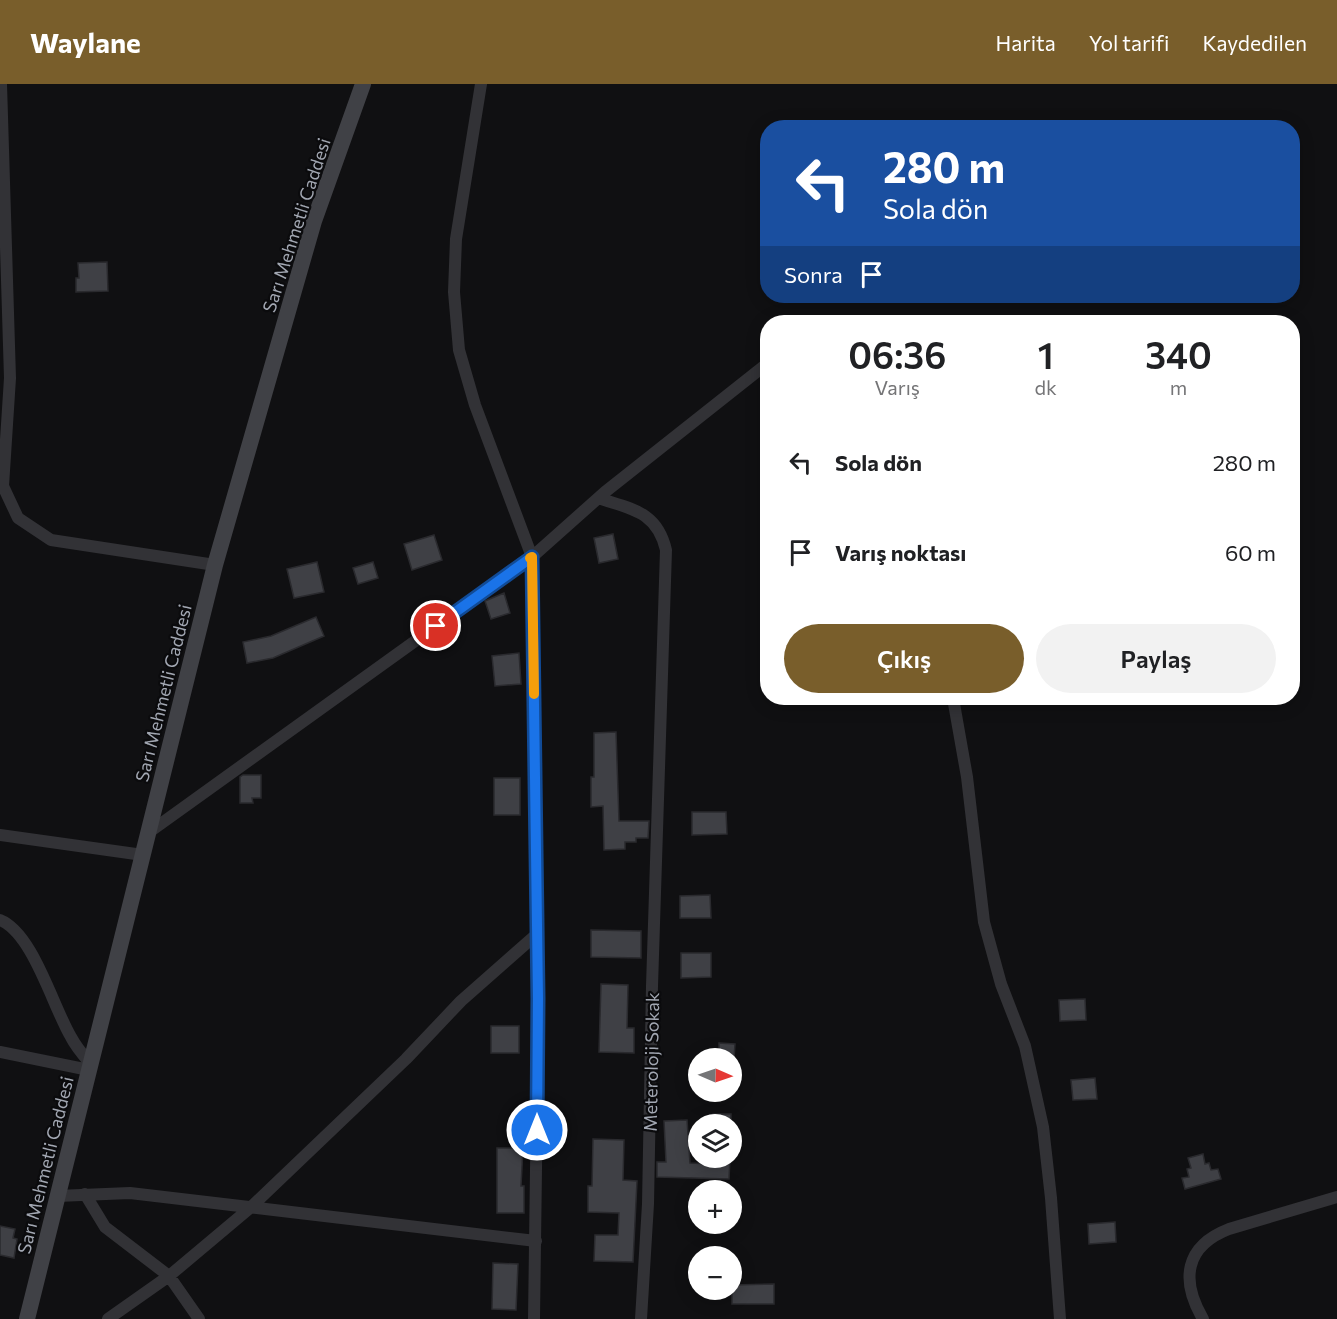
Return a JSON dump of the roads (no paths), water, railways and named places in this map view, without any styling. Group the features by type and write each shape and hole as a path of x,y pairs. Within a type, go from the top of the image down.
{"street":[{"path":"1,84 10,378 3,486 18,518 51,540 215,565"},
{"name":"Sarı Mehmetli Caddesi","path":"27,1319 215,565 314,221 363,84"},
{"path":"481,84 456,239 454,292 459,350 475,405 532,557 537,934 534,1319"},
{"path":"148,832 532,557 598,498 760,369"},
{"name":"Meteroloji Sokak","path":"598,498 649,517 661,533 666,550 652,986 648,1204 641,1319"},
{"path":"954,705 967,777 984,922 1001,984 1025,1047 1043,1127 1060,1319"},
{"path":"0,835 143,855"},
{"path":"0,920 8,923 18,932 28,948 70,1037 90,1067"},
{"path":"108,1319 170,1276 250,1208 406,1059 461,1001 537,934"},
{"path":"0,1052 90,1067"},
{"path":"57,1196 130,1192 536,1241"},
{"path":"85,1194 105,1227 170,1276 199,1319"},
{"path":"1203,1319 1190,1289 1189,1270 1194,1256 1202,1245 1215,1235 1229,1229 1337,1197"}]}
